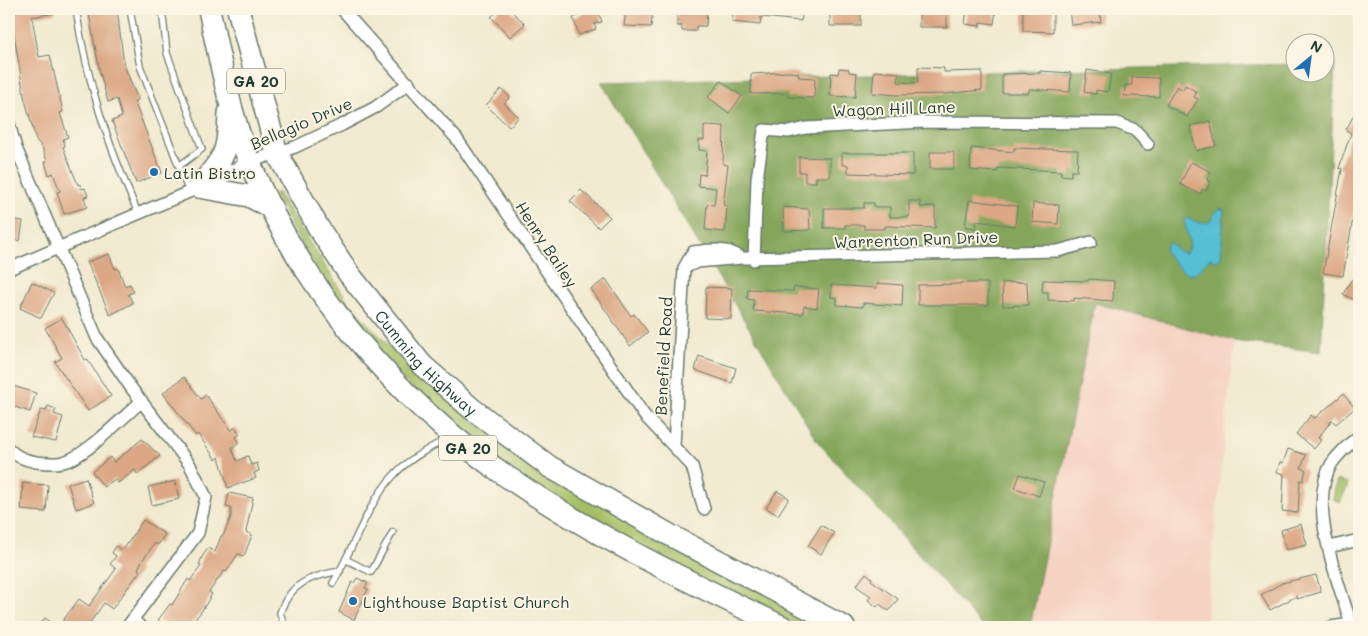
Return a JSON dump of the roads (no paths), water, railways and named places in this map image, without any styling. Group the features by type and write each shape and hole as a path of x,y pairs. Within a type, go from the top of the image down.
{"highway":[{"name":"GA 20","path":"209,9 229,98 249,162 272,208 312,280 354,333 419,405 452,435 506,476 550,504 710,592 783,627"},
{"name":"Cumming Highway","path":"238,9 277,153 318,227 348,274 422,365 471,408 550,467 668,534 844,627"},
{"path":"194,190 218,165 227,150 229,98"},
{"path":"194,190 248,196 272,208"}],"street":[{"name":"Henry Bailey","path":"342,9 457,139 644,415 692,466 704,509"},
{"name":"Bellagio Drive","path":"9,269 194,190 249,162 277,153 359,116 376,107 409,83"},
{"name":"Wagon Hill Lane","path":"754,260 757,179 764,130 789,132 806,128 925,122 1117,123 1135,130 1148,144"},
{"path":"9,124 16,148 57,248 97,338 190,465 206,497 198,533 130,623"},
{"name":"Warrenton Run Drive","path":"684,268 720,255 754,260 1058,251 1091,242"},
{"name":"Benefield Road","path":"674,446 684,268"},
{"path":"9,449 15,455 28,461 63,462 79,455 142,401"},
{"path":"1331,627 1351,626 1329,547 1322,510 1323,489 1331,464 1344,448 1359,436"},
{"path":"1329,547 1359,540"}],"lane":[{"path":"76,9 83,56 101,121 138,213"},
{"path":"130,9 140,66 179,166 194,190"},
{"path":"162,9 167,54 202,149 179,166"},
{"path":"333,583 347,560 374,500 395,474 421,454 452,435"},
{"path":"347,560 371,572 393,532"},
{"path":"285,627 280,613 288,596 297,586 309,578 340,571"},
{"path":"130,623 146,627"}],"water":[{"path":"1220,208 1224,210 1221,258 1216,261 1210,258 1195,274 1181,270 1164,249 1169,242 1180,252 1186,253 1190,245 1184,220 1186,218 1200,223 1210,222"}],"place":[{"name":"Latin Bistro","path":"154,172"},
{"name":"Lighthouse Baptist Church","path":"353,601"}]}
